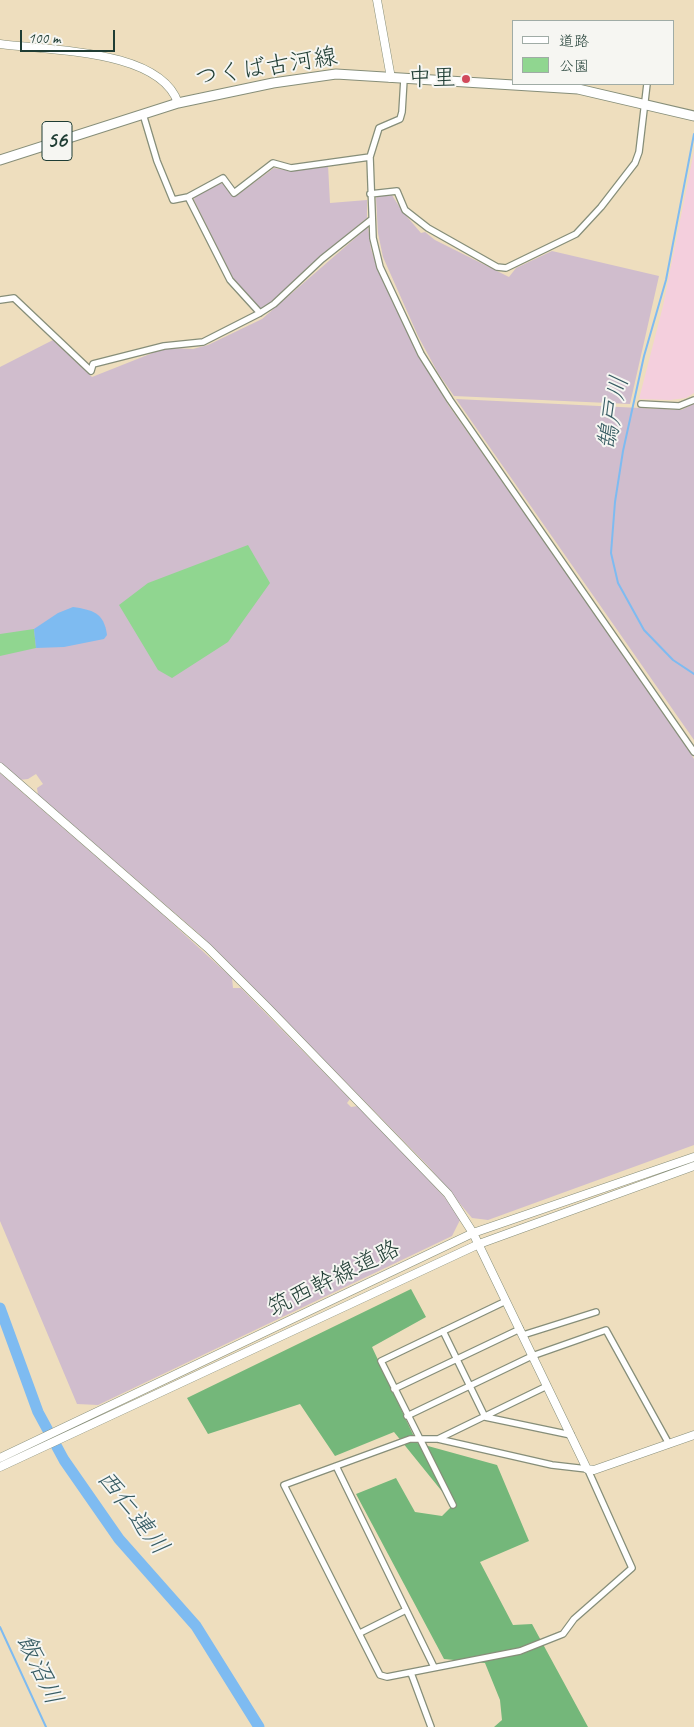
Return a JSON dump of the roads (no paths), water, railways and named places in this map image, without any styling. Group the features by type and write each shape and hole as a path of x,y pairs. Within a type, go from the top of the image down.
{"main road":[{"name":"つくば古河線","path":"0,160 178,104 273,83 320,76 350,74 404,79 512,84"},
{"name":"つくば古河線","path":"534,85 600,92 694,116"}],"street":[{"path":"378,0 391,78"},
{"path":"0,44 110,58 134,64 156,75 168,84 178,104"},
{"path":"404,79 400,119 379,128 370,157 371,220 380,267 409,330 435,378 694,752"},
{"path":"370,194 397,191 405,210 428,228 497,267 506,268 576,234 592,219 634,163 639,152 647,85"},
{"path":"143,114 157,160 173,200 188,197 223,178 234,193 274,163 291,168 370,157"},
{"path":"188,197 230,280 260,313"},
{"path":"0,300 14,298 91,370 93,364 164,346 203,342 260,313 274,304 322,259 371,220"},
{"path":"641,404 679,406 694,400"},
{"path":"0,767 167,910 238,978 436,1179 457,1206 479,1244 588,1469 632,1568 574,1619 563,1634 520,1651 434,1666 411,1673 387,1677 380,1675 284,1486 410,1438 438,1439 552,1465 588,1469 594,1470 694,1435"},
{"name":"筑西幹線道路","path":"0,1467 45,1443 473,1233 694,1157"},
{"name":"筑西幹線道路","path":"68,1432 182,1385 337,1309 479,1244 694,1166"},
{"path":"453,1505 381,1362 506,1301"},
{"path":"394,1389 457,1359 521,1332 596,1312"},
{"path":"407,1416 470,1388 532,1356 606,1330 669,1444"},
{"path":"443,1331 485,1417"},
{"path":"438,1439 547,1386"},
{"path":"485,1417 570,1435"},
{"name":"筑西幹線道路","path":"0,1458 45,1443"},
{"path":"336,1466 434,1666"},
{"path":"360,1633 406,1610"},
{"path":"411,1673 431,1727"}],"water":[{"path":"73,607 86,609 100,617 107,635 104,639 64,647 36,648 34,629 58,613"}],"waterway":[{"name":"鵠戸川","path":"694,134 666,280 644,356 623,451 615,502 611,553 618,583 644,630 673,660 694,674"},
{"name":"西仁連川","path":"0,1308 38,1412 64,1460 119,1539 196,1626 259,1727"},
{"name":"飯沼川","path":"0,1627 46,1727"}],"place":[{"name":"中里","path":"466,79"}]}
